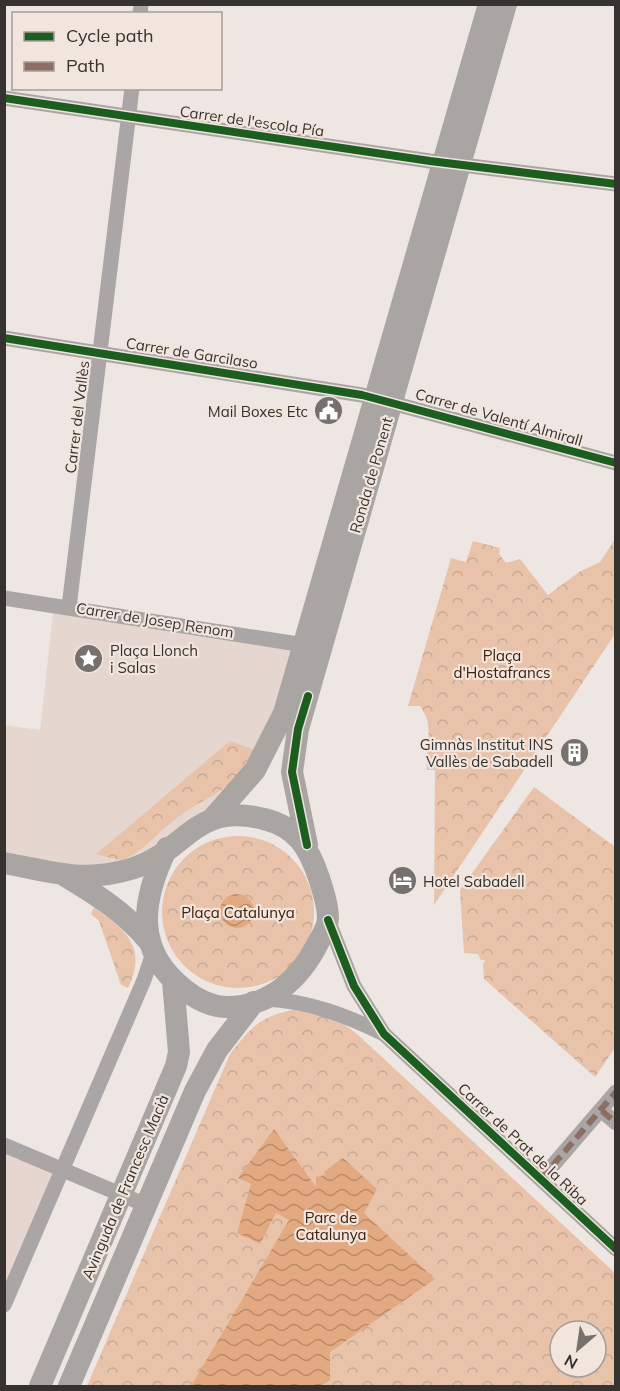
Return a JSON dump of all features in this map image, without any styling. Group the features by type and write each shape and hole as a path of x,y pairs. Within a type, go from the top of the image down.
{"main road":[{"name":"Ronda de Ponent","path":"452,163 489,4"},
{"name":"Ronda de Ponent","path":"307,845 292,772 294,747 384,399 452,163 506,4"},
{"name":"Ronda de Ponent","path":"214,817 255,770 266,753 284,713 384,399"},
{"path":"4,862 65,876 109,874 152,860 189,831 214,817 241,815 265,819 288,829 307,845 324,894 328,920 316,948 299,973 274,994 259,1001 225,1007 208,1004 173,981 130,919 110,903 65,876"},
{"path":"150,946 152,887 167,848"},
{"name":"Avinguda de Francesc Macià","path":"40,1386 176,1066 179,1052 173,981"},
{"name":"Avinguda de Francesc Macià","path":"69,1386 208,1064 259,1001"}],"street":[{"name":"Carrer del Vallès","path":"69,607 132,90"},
{"name":"Carrer de l'escola Pía","path":"4,98 452,163 615,184"},
{"name":"Carrer de Garcilaso","path":"4,338 99,351 384,399"},
{"name":"Carrer de Valentí Almirall","path":"384,399 615,463"},
{"name":"Carrer de Josep Renom","path":"4,598 304,645"},
{"path":"328,920 354,986 384,1034"},
{"path":"4,1305 144,980 150,946"},
{"path":"259,1001 294,1000 326,1008 384,1034"},
{"name":"Carrer de Prat de la Riba","path":"384,1034 615,1249"},
{"path":"541,1179 602,1111 615,1092"},
{"path":"602,1111 615,1123"},
{"path":"4,1145 146,1205"}],"shaded area":[{"path":"54,605 304,645 255,770 136,867 5,863 4,725 40,730"},
{"path":"5,1147 61,1171 5,1303"}],"green space":[{"name":"Plaça d'Hostafrancs","path":"615,539 615,634 434,905 435,770 427,770 428,730 425,714 420,706 408,706 451,558 466,562 473,541 500,548 499,554 506,563 520,559 548,595 579,572 600,562"},
{"path":"230,741 253,749 237,776 228,785 184,812 131,856 118,859 96,854"},
{"path":"534,787 615,847 615,1048 595,1077 484,979 485,960 481,960 478,954 464,953 460,890"},
{"name":"Plaça Catalunya","path":"238,836 253,837 267,842 292,858 308,883 313,897 313,927 308,941 292,966 267,982 253,987 238,988 223,987 209,982 184,966 168,941 163,927 162,912 163,897 168,883 184,858 209,842 223,837"},
{"path":"94,907 115,923 130,940 135,961 134,973 128,988 121,985 99,921 91,914"},
{"name":"Parc de Catalunya","path":"302,1008 332,1015 357,1034 615,1273 615,1386 87,1386 230,1054 260,1022 278,1014"}],"water":[{"path":"237,894 249,899 254,911 249,923 237,928 225,923 220,911 225,899"},
{"path":"274,1129 316,1187 316,1177 325,1175 324,1172 343,1158 377,1189 364,1213 435,1279 330,1352 330,1380 321,1386 191,1386 289,1220 276,1213 260,1244 237,1233 251,1184 238,1178"}],"marked path":[{"path":"541,1179 616,1092"},
{"path":"602,1111 616,1123"}],"cycle path":[{"path":"4,98 430,161 616,184"},
{"path":"4,338 362,395 616,463"},
{"path":"307,845 292,772 298,729 308,696"},
{"path":"328,920 354,986 384,1034 616,1249"}],"place":[{"name":"Mail Boxes Etc","path":"329,411"},
{"name":"Plaça Llonch i Salas","path":"89,659"},
{"name":"Gimnàs Institut INS Vallès de Sabadell","path":"574,753"},
{"name":"Hotel Sabadell","path":"402,881"}]}
